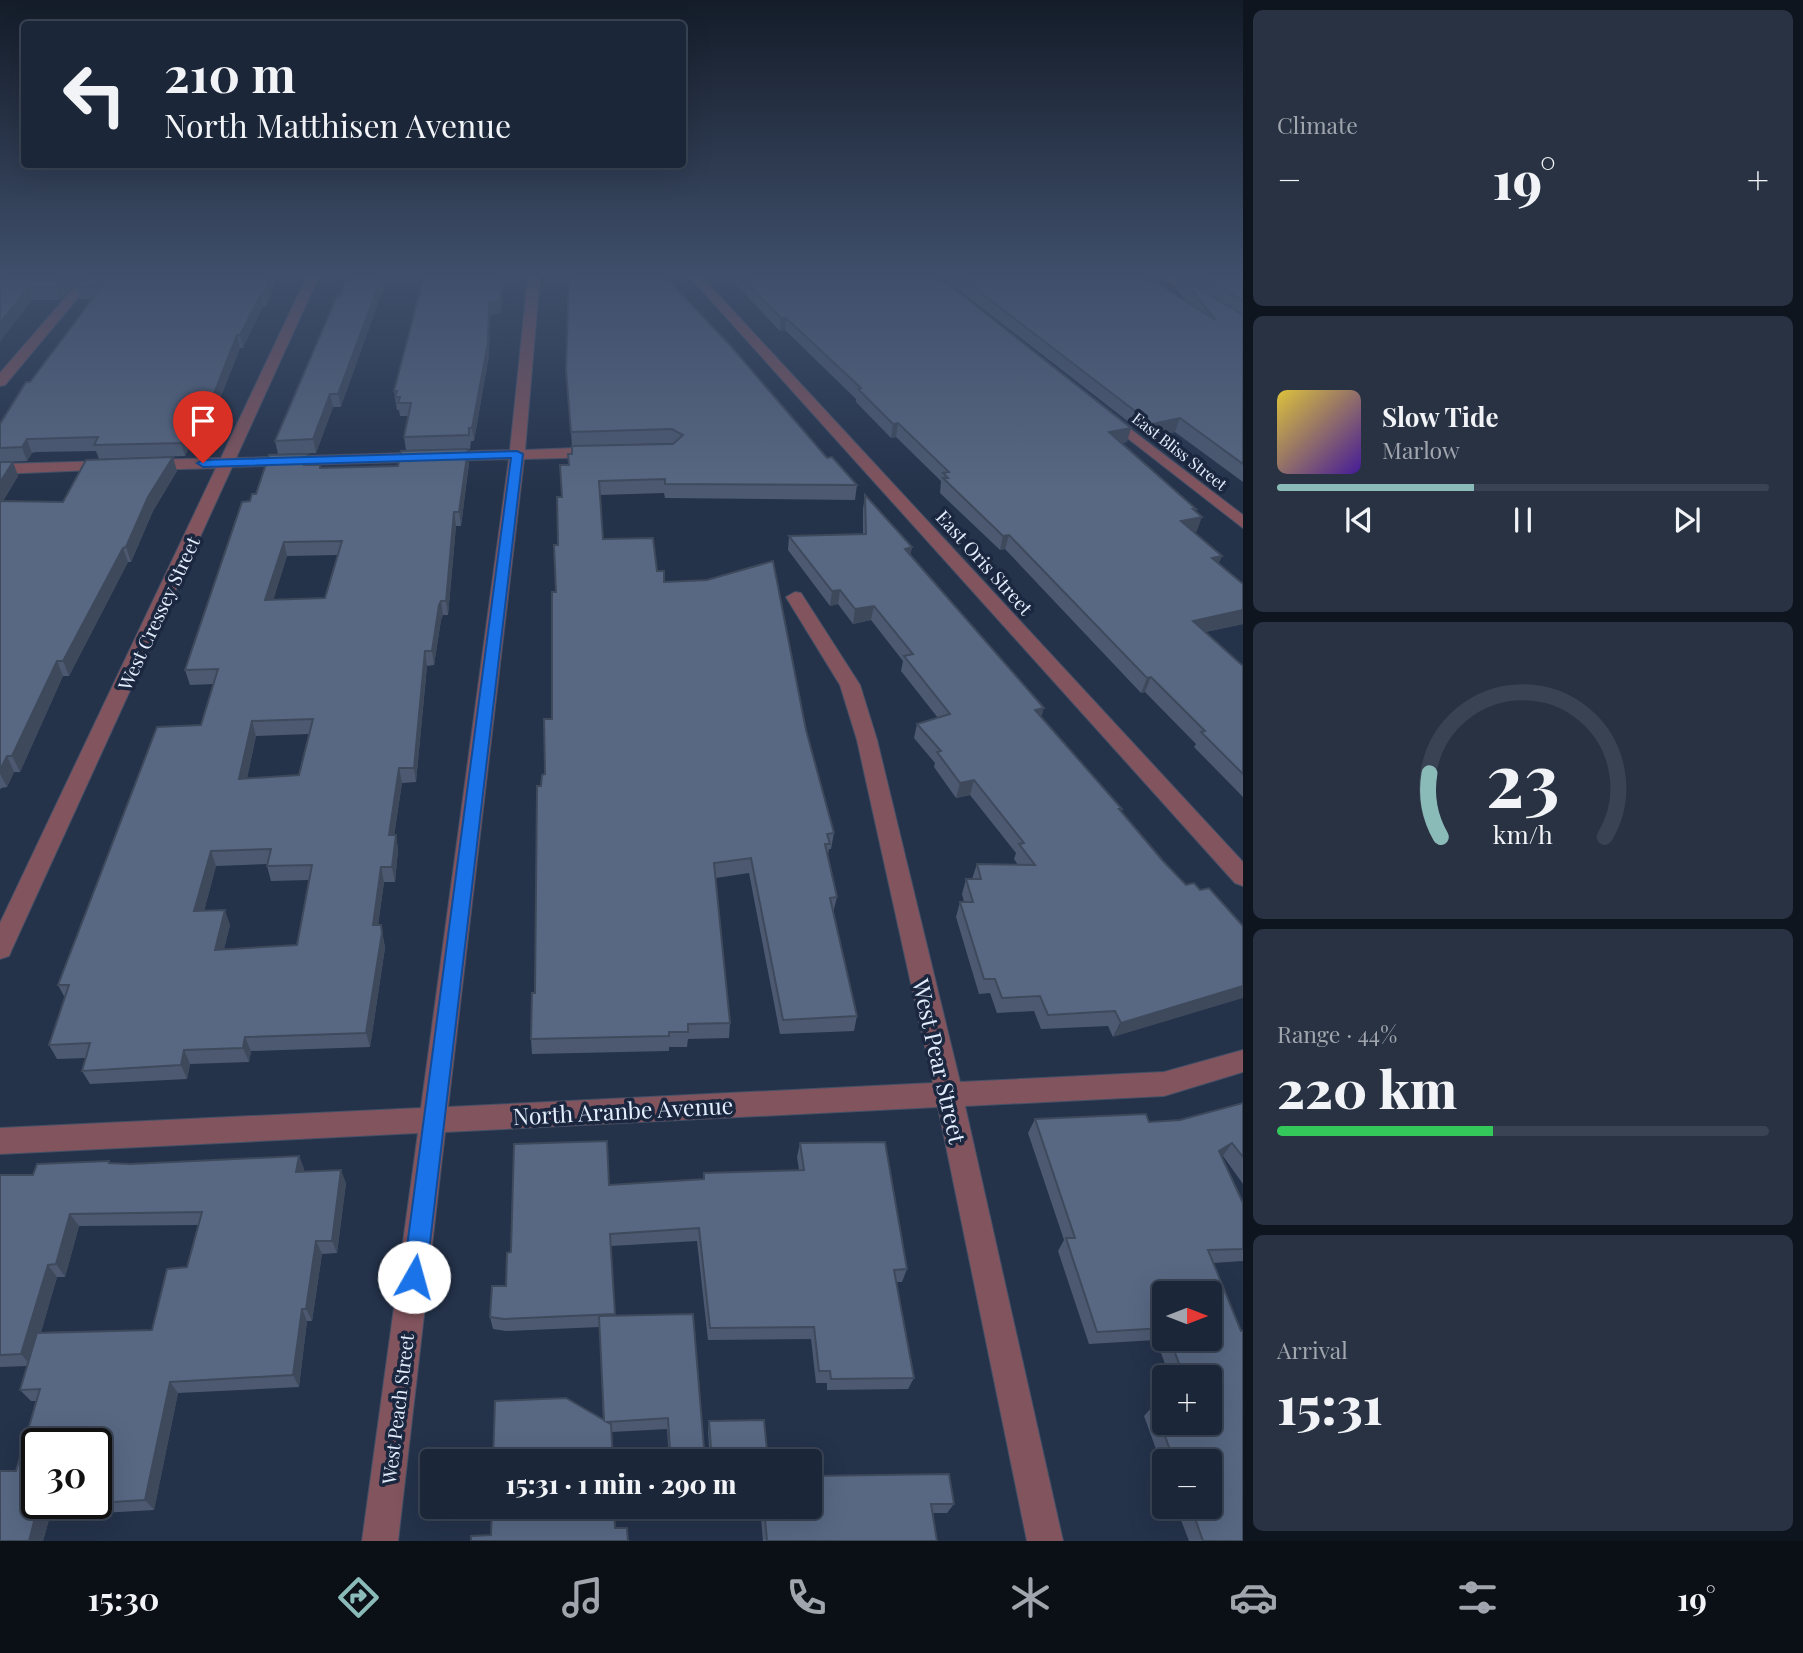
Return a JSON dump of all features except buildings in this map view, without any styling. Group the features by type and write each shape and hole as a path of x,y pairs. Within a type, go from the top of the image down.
{"street":[{"path":"0,382 29,348"},
{"name":"West Cressey Street","path":"0,949 280,348"},
{"name":"West Peach Street","path":"380,1541 517,454 527,348"},
{"name":"East Oris Street","path":"761,348 1243,877"},
{"name":"East Bliss Street","path":"1092,404 1243,523"},
{"path":"0,469 620,451"},
{"name":"West Pear Street","path":"795,597 850,685 863,729 948,1094 1045,1541"},
{"name":"North Aranbe Avenue","path":"0,1141 1164,1084 1243,1061"}],"route":[{"path":"203,463 517,454 414,1277"}]}
